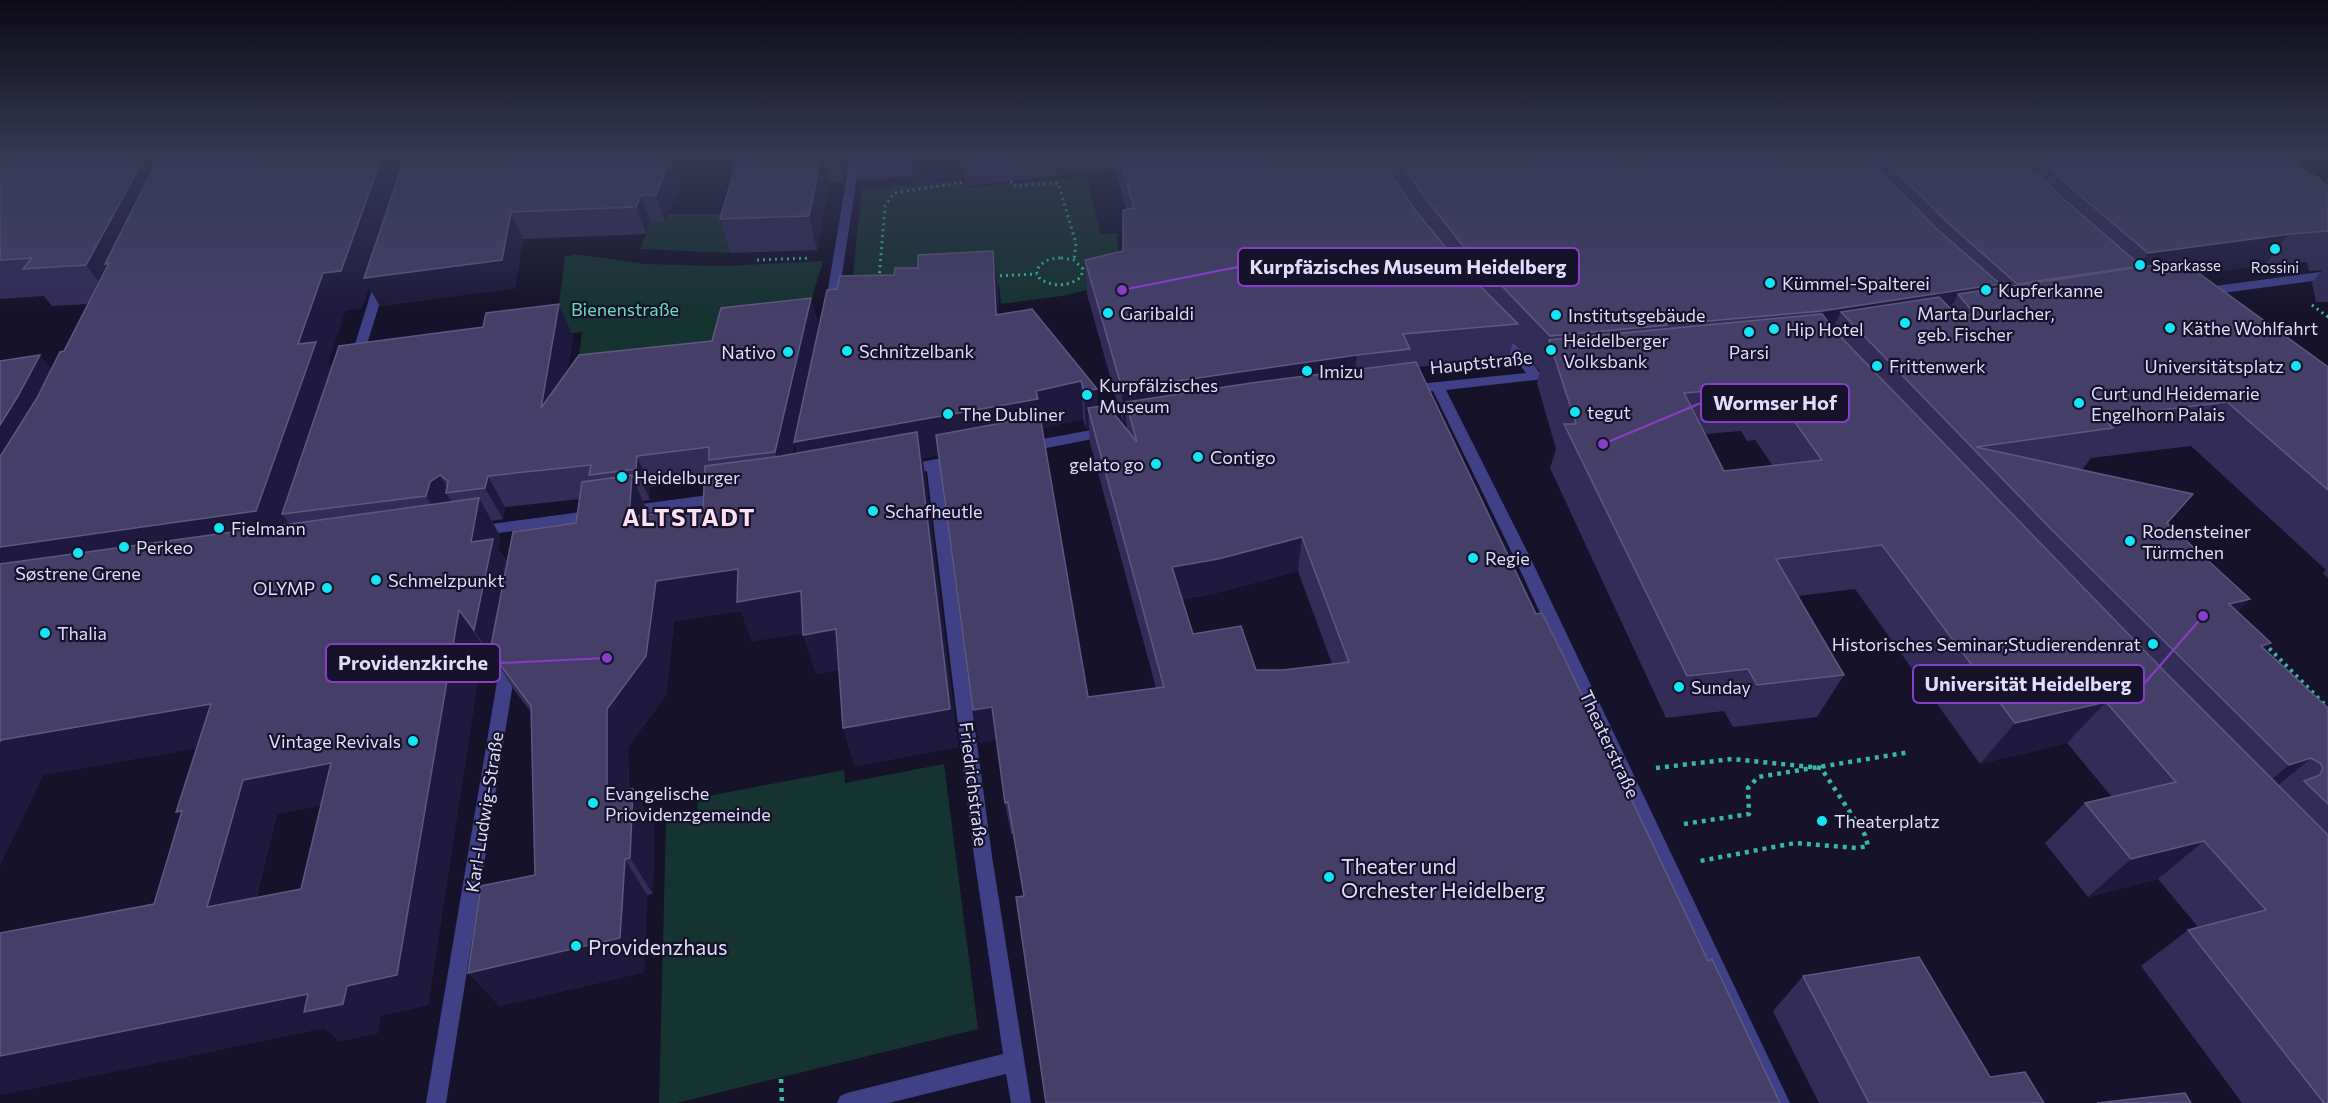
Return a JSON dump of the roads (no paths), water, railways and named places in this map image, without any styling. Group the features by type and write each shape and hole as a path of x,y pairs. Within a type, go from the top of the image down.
{"street":[{"path":"829,319 847,208"},
{"path":"352,371 385,269"},
{"path":"2182,294 2328,276"},
{"path":"1489,327 1521,357 1535,376"},
{"name":"Hauptstraße","path":"1395,391 1571,372"},
{"name":"Theaterstraße","path":"1438,387 1521,555 1780,1103"},
{"path":"1011,450 1114,427"},
{"path":"886,473 978,456"},
{"name":"Friedrichstraße","path":"933,465 983,856 1021,1103"},
{"path":"465,533 738,496"},
{"path":"532,540 535,522"},
{"name":"Karl-Ludwig-Straße","path":"436,1103 513,639"},
{"path":"847,1103 1016,1060"}],"place":[{"name":"Rossini","path":"2275,249"},
{"name":"Sparkasse","path":"2140,265"},
{"name":"Kümmel-Spalterei","path":"1770,283"},
{"name":"Kurpfäzisches Museum Heidelberg","path":"1122,290"},
{"name":"Kupferkanne","path":"1986,290"},
{"name":"Garibaldi","path":"1108,313"},
{"name":"Institutsgebäude","path":"1556,315"},
{"name":"Marta Durlacher, geb. Fischer","path":"1905,323"},
{"name":"Käthe Wohlfahrt","path":"2170,328"},
{"name":"Hip Hotel","path":"1774,329"},
{"name":"Parsi","path":"1749,332"},
{"name":"Heidelberger Volksbank","path":"1551,350"},
{"name":"Schnitzelbank","path":"847,351"},
{"name":"Nativo","path":"788,352"},
{"name":"Frittenwerk","path":"1877,366"},
{"name":"Universitätsplatz","path":"2296,366"},
{"name":"Imizu","path":"1307,371"},
{"name":"Kurpfälzisches Museum","path":"1087,395"},
{"name":"Curt und Heidemarie Engelhorn Palais","path":"2079,403"},
{"name":"tegut","path":"1575,412"},
{"name":"The Dubliner","path":"948,414"},
{"name":"Wormser Hof","path":"1603,444"},
{"name":"Contigo","path":"1198,457"},
{"name":"gelato go","path":"1156,464"},
{"name":"Heidelburger","path":"622,477"},
{"name":"Schafheutle","path":"873,511"},
{"name":"Fielmann","path":"219,528"},
{"name":"Rodensteiner Türmchen","path":"2130,541"},
{"name":"Perkeo","path":"124,547"},
{"name":"Søstrene Grene","path":"78,553"},
{"name":"Regie","path":"1473,558"},
{"name":"Schmelzpunkt","path":"376,580"},
{"name":"OLYMP","path":"327,588"},
{"name":"Universität Heidelberg","path":"2203,616"},
{"name":"Thalia","path":"45,633"},
{"name":"Historisches Seminar;Studierendenrat","path":"2153,644"},
{"name":"Providenzkirche","path":"607,658"},
{"name":"Sunday","path":"1679,687"},
{"name":"Vintage Revivals","path":"413,741"},
{"name":"Evangelische Priovidenzgemeinde","path":"593,803"},
{"name":"Theaterplatz","path":"1822,821"},
{"name":"Theater und Orchester Heidelberg","path":"1329,877"},
{"name":"Providenzhaus","path":"576,946"}],"district":[{"name":"ALTSTADT","path":"689,516"}],"park label":[{"name":"Bienenstraße","path":"625,309"}]}
